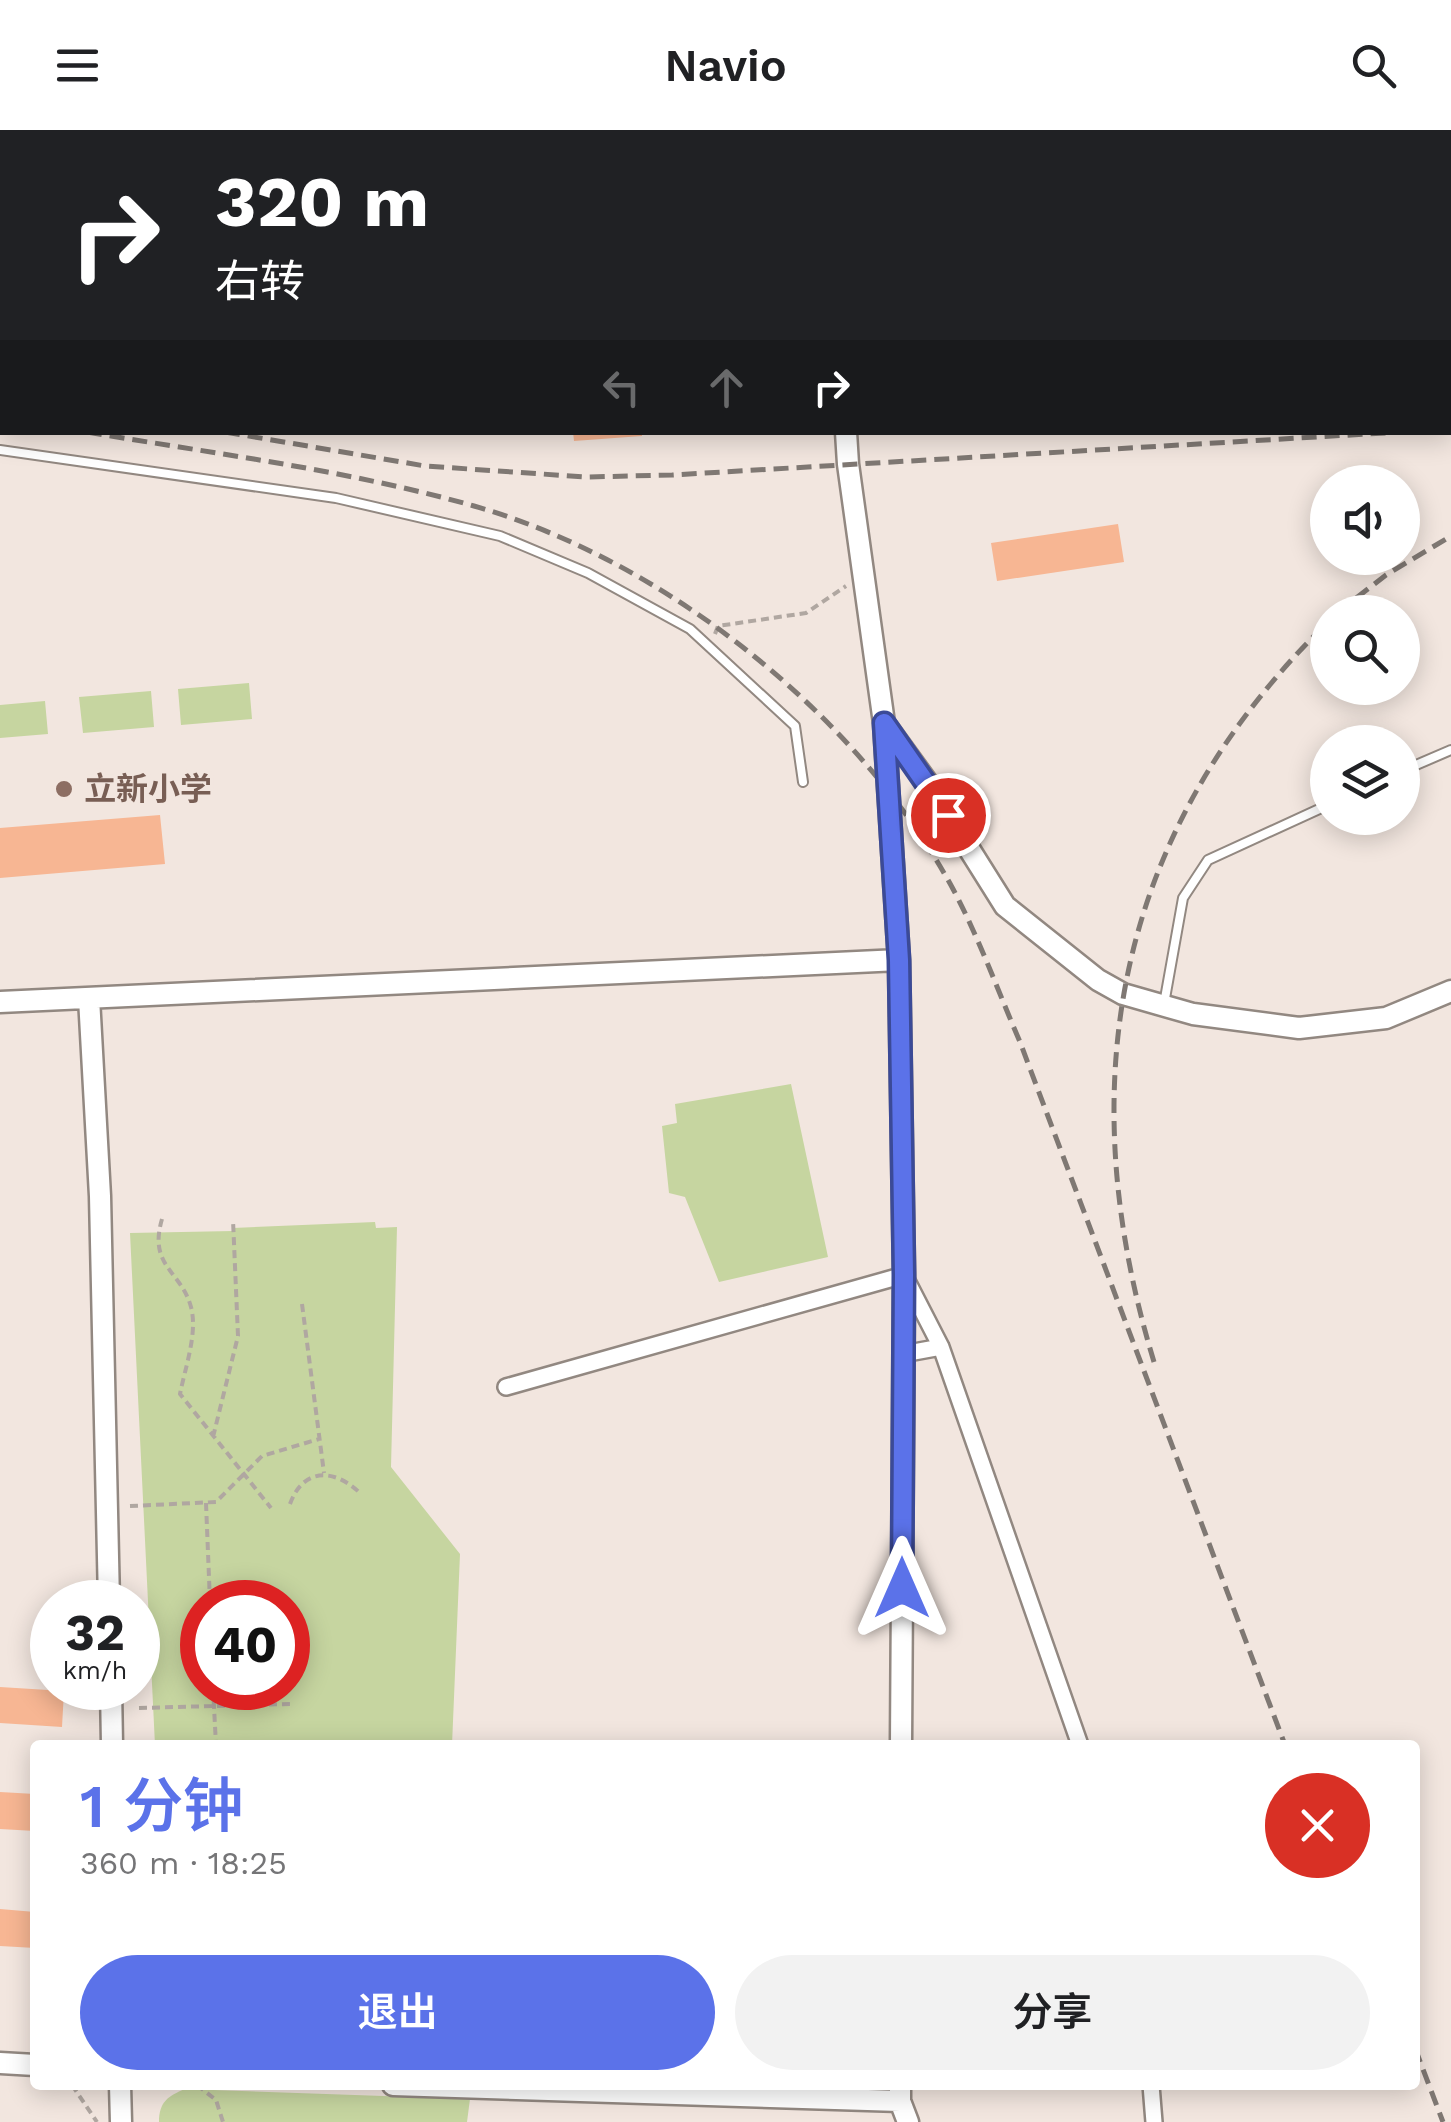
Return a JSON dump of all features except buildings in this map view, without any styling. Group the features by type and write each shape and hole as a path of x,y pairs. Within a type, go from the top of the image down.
{"street":[{"path":"846,435 884,723 899,960 904,1275 902,1740"},
{"path":"884,723 929,785 1005,906 1098,980 1123,994 1193,1014 1299,1028 1386,1018 1451,992"},
{"path":"0,1002 899,960"},
{"path":"90,998 100,1196 109,1580"},
{"path":"904,1275 941,1346 1078,1740"},
{"path":"506,1387 904,1275"},
{"path":"902,1354 941,1346"},
{"path":"111,1710 112,1740"},
{"path":"0,2062 30,2064"},
{"path":"120,2090 121,2122"},
{"path":"710,2090 900,2093 908,2122"},
{"path":"1151,2090 1154,2122"}],"lane":[{"path":"0,450 336,498 500,536 588,573 690,629 795,726 803,782"},
{"path":"1420,764 1451,750"},
{"path":"1164,1004 1183,898 1208,860 1310,813"}],"path":[{"path":"711,648 718,626 806,613 848,585"},
{"path":"162,1219 160,1250 164,1265 192,1309 180,1394 271,1508"},
{"path":"214,1437 238,1336 233,1220"},
{"path":"302,1304 324,1473"},
{"path":"130,1506 216,1502 262,1456 320,1439"},
{"path":"290,1504 301,1483 312,1475 340,1477 359,1492"},
{"path":"206,1502 209,1580"},
{"path":"214,1710 216,1740"},
{"path":"75,2090 97,2122"},
{"path":"204,2090 216,2100 222,2122"}],"green space":[{"path":"249,683 252,719 181,725 178,689"},
{"path":"151,691 154,727 83,733 79,697"},
{"path":"45,701 48,734 0,738 0,705"},
{"path":"791,1084 828,1257 719,1282 685,1197 669,1193 662,1126 677,1123 675,1104"},
{"path":"375,1222 376,1228 397,1227 391,1467 460,1554 452,1740 155,1740 153,1710 160,1710 160,1580 147,1580 130,1233"},
{"path":"183,2090 214,2090 470,2099 467,2122 159,2122 161,2109"}],"railway":[{"path":"105,435 379,482 474,506 545,531 616,564 684,605 750,652 865,763 913,825 953,889 980,945 1283,1740"},
{"path":"243,435 425,466 586,477 1350,435"},
{"path":"1360,595 1451,536"},
{"path":"1154,1362 1128,1259 1116,1158 1116,1060 1130,965 1157,874 1199,786 1256,702 1310,642"},
{"path":"1420,2061 1443,2122"}],"place":[{"name":"立新小学","path":"64,789"}],"route":[{"path":"902,1588 904,1275 899,960 884,723 948,815"}]}
